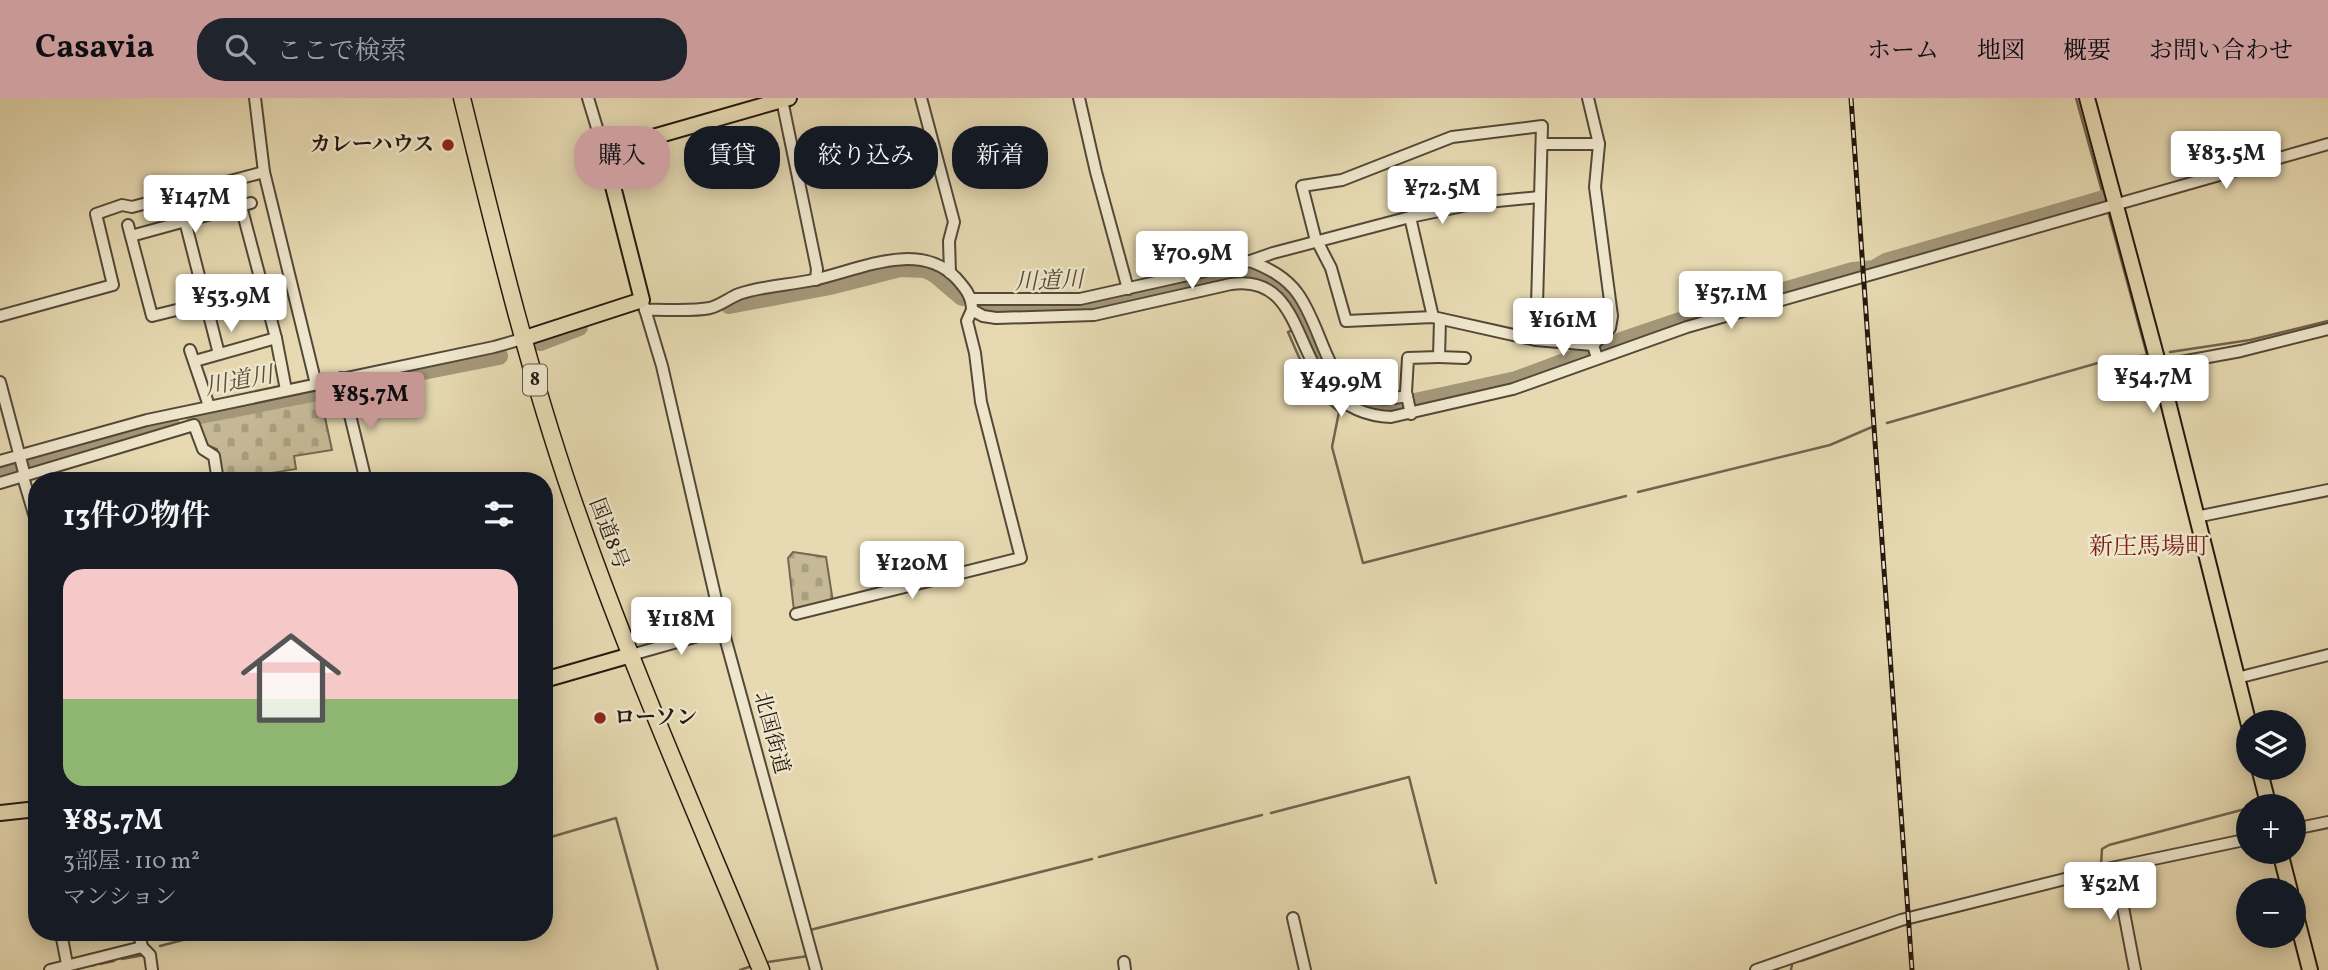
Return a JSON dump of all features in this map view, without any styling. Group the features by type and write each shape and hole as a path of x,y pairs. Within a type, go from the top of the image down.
{"highway":[{"name":"国道8号","path":"462,98 522,339 572,498 631,655 761,970"}],"main road":[{"path":"2087,98 2159,366 2245,710"},
{"path":"670,132 786,99"},
{"path":"522,339 644,305 614,189"},
{"path":"553,677 631,655"},
{"path":"0,813 28,810"},
{"path":"2302,948 2306,969"}],"street":[{"path":"255,98 264,172 316,383"},
{"path":"588,98 596,126"},
{"path":"921,98 928,126"},
{"path":"1079,98 1128,289"},
{"path":"1536,340 1542,126 1452,136 1342,180 1302,186 1318,242 1331,268 1346,321 1437,318 1536,340 1592,345 1608,331 1612,321 1595,187 1599,144 1588,98"},
{"path":"786,99 817,269 816,279"},
{"path":"1542,144 1599,144"},
{"path":"644,305 708,308 741,294 900,259 927,261 950,273 983,316 996,318 1084,316 1231,284 1250,283 1264,287 1286,304 1320,380 1340,400 1359,411 1378,416 1409,404 1513,389 1686,327 2328,144"},
{"path":"938,163 954,222 949,241 950,273"},
{"path":"0,316 113,285 96,214 122,205 132,206 264,172"},
{"path":"972,305 1080,299 1250,261 1410,217 1477,203 1540,197"},
{"path":"205,303 152,316 129,231 185,221 246,205 254,262 276,338 286,390"},
{"path":"1410,217 1437,318 1439,357"},
{"path":"185,221 219,354"},
{"path":"1250,261 1276,272 1299,294 1331,367 1347,385 1375,398 1409,404"},
{"name":"北国街道","path":"644,305 662,366 723,629 816,970"},
{"path":"796,614 1021,558 981,402 975,353 967,321 972,305"},
{"path":"2159,366 2241,351 2328,329"},
{"path":"209,406 192,356 219,354 276,338"},
{"path":"0,461 177,413 316,383 342,384 522,339"},
{"path":"1592,345 1597,358"},
{"path":"1409,404 1408,358 1465,358"},
{"path":"0,382 28,490"},
{"path":"342,384 364,472"},
{"path":"177,413 181,429"},
{"path":"34,472 194,425 203,449 214,456 217,472"},
{"path":"0,483 28,474"},
{"path":"2196,517 2328,489"},
{"path":"631,655 723,629"},
{"path":"2237,678 2328,655"},
{"path":"2306,827 2328,822"},
{"path":"1756,970 1900,920 2105,869 2236,842"},
{"path":"2105,869 2122,902 2135,970"},
{"path":"1293,918 1305,970"},
{"path":"63,941 67,964"},
{"path":"141,941 142,947 150,955 152,970"},
{"path":"50,970 142,947"}],"green space":[{"path":"321,399 332,450 294,456 296,469 278,472 221,472 217,449 206,445 199,422"},
{"path":"793,552 826,557 833,602 794,611 788,558"}],"waterway":[{"path":"2076,98 2105,202"},
{"path":"1606,346 1683,320 1853,271 1874,269 1886,262 2104,199"},
{"path":"2109,215 2147,355"},
{"name":"川道川","path":"729,305 830,286 900,268 925,269 962,297"},
{"path":"983,307 1083,307 1238,274 1267,280 1287,294 1300,315 1321,363 1336,385 1358,400 1392,407 1516,380 1586,354"},
{"path":"2170,352 2250,340 2328,321"},
{"name":"川道川","path":"540,342 579,327"},
{"path":"1291,331 1288,332 1308,376 1321,395 1339,412 1332,447 1363,563 1626,496"},
{"path":"1887,423 2112,359 2150,355"},
{"name":"川道川","path":"195,416 499,356"},
{"name":"川道川","path":"0,474 170,422"},
{"path":"1638,492 1830,445 1872,427"},
{"path":"1271,813 1409,777 1436,883"},
{"path":"2101,865 2102,849 2109,845 2236,811"},
{"path":"1099,857 1262,815"},
{"path":"553,836 616,818 658,970"},
{"path":"811,933 810,930 1092,859"},
{"path":"1801,961 1904,925 2047,889"},
{"path":"160,946 179,941"},
{"path":"122,959 144,955"},
{"path":"768,962 808,956"},
{"path":"100,964 114,961"},
{"path":"81,967 95,965"},
{"path":"1791,970 1792,965"},
{"path":"740,970 749,967"}],"railway":[{"path":"1851,98 1912,970"}],"place":[{"name":"カレーハウス","path":"448,145"},
{"name":"ローソン","path":"600,718"}],"district":[{"name":"新庄馬場町","path":"2149,548"}]}
